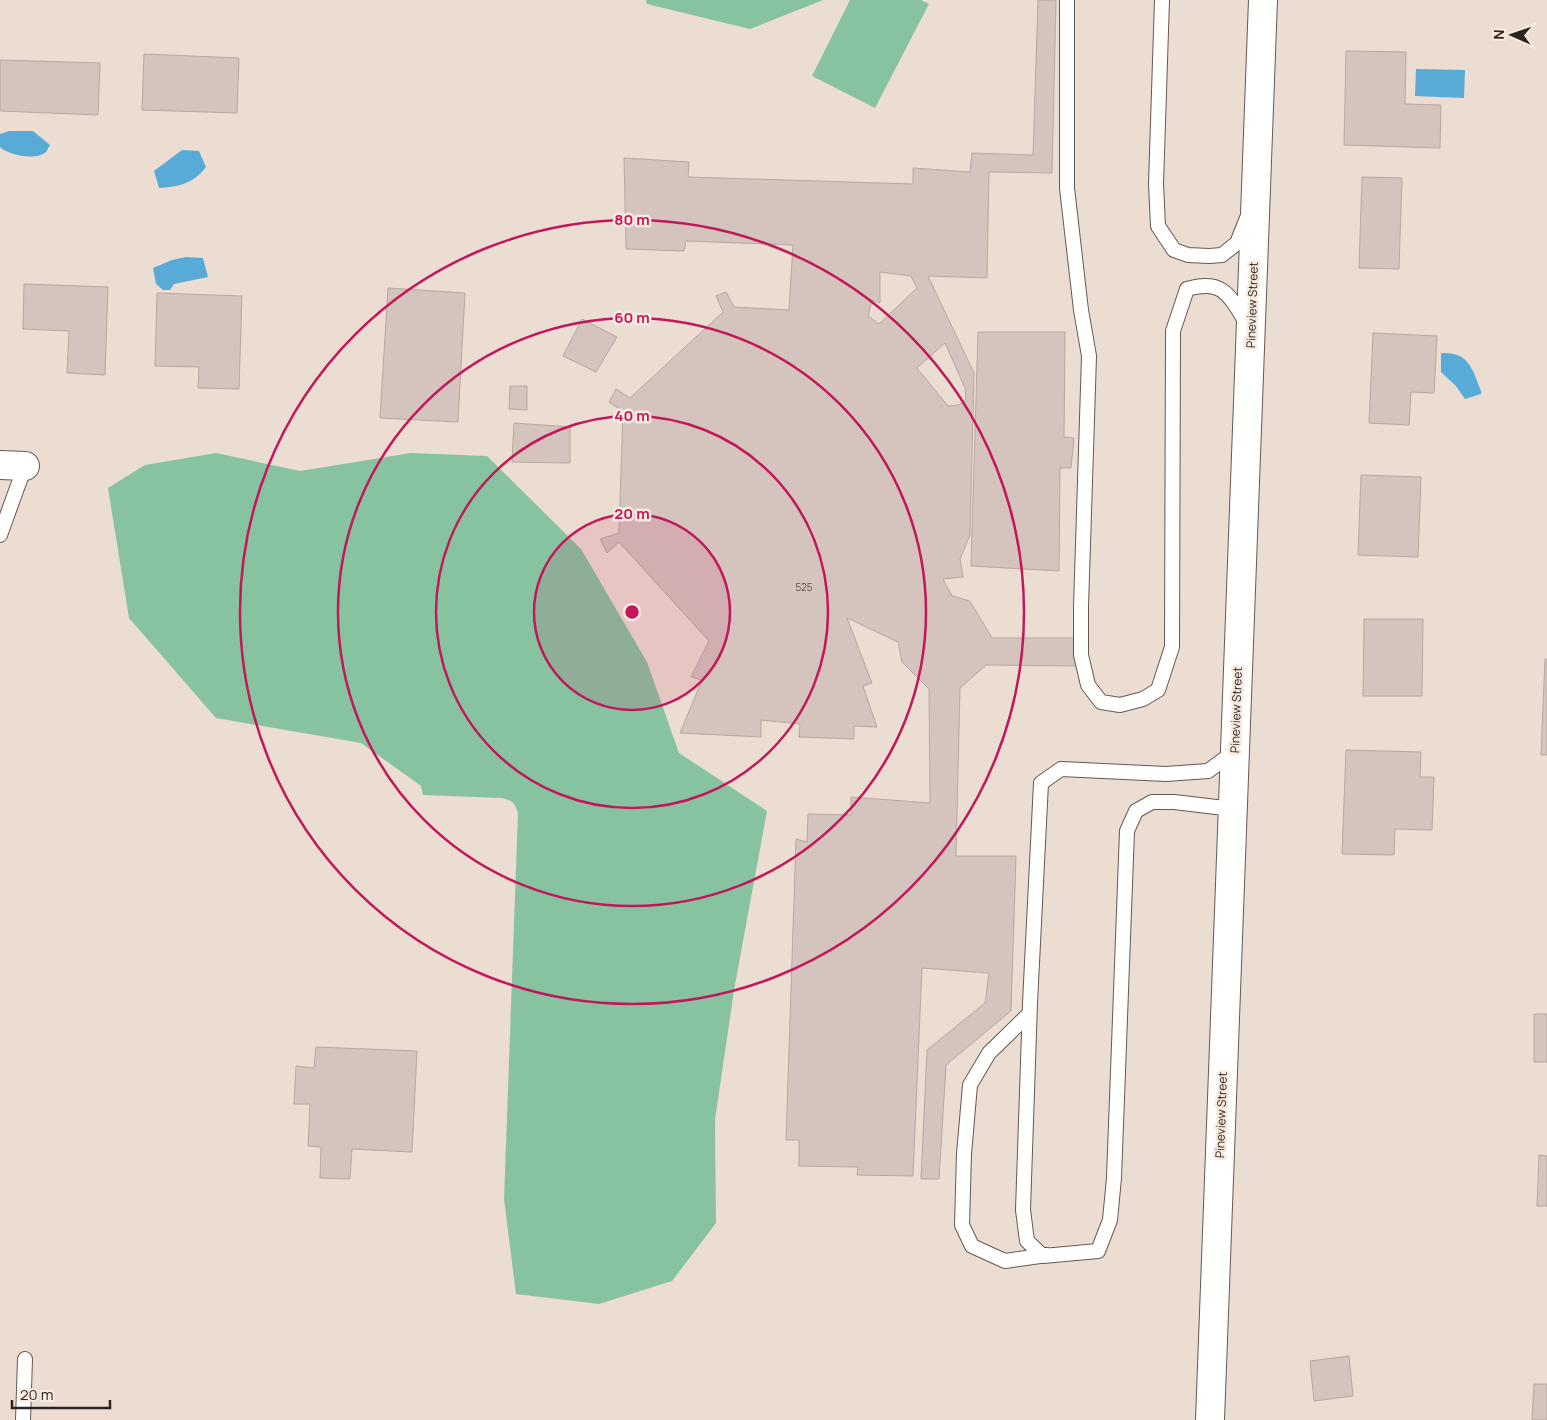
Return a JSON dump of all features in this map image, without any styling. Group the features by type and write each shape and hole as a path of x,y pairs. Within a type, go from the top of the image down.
{"street":[{"name":"Pineview Street","path":"1210,1420 1263,0"}],"lane":[{"path":"1067,0 1067,188 1078,291 1089,356 1081,655 1088,685 1101,702 1120,706 1143,699 1158,690 1172,647 1174,330 1187,289 1200,285 1215,286 1226,293 1251,330"},
{"path":"1162,0 1156,184 1158,226 1174,250 1188,255 1222,255 1237,243 1256,193"},
{"path":"0,536 12,466"},
{"path":"1047,1255 1043,1256 1027,1241 1023,1210 1041,783 1061,769 1166,774 1208,771 1235,751"},
{"path":"1030,1014 989,1053 970,1085 964,1154 962,1225 972,1246 1005,1261 1098,1251 1110,1220 1114,1178 1127,831 1136,812 1152,802 1174,802 1233,809"},
{"path":"23,1420 25,1360"}],"green space":[{"path":"646,0 823,0 750,29 647,4"},
{"path":"850,0 921,0 929,4 875,108 812,76"},
{"path":"216,453 300,471 411,453 487,456 581,549 647,662 679,753 767,811 734,990 715,1120 716,1223 672,1281 599,1304 516,1294 504,1199 518,813 514,804 502,798 423,795 421,786 361,743 216,718 129,618 108,488 145,465"}],"water":[{"path":"1416,69 1465,70 1464,98 1415,96"},
{"path":"9,131 33,131 50,145 46,152 36,156 22,156 9,152 0,147 0,134"},
{"path":"182,150 199,151 206,167 196,177 186,183 173,187 159,188 154,171"},
{"path":"186,257 203,258 208,277 174,284 170,290 163,290 156,284 153,268 172,260"},
{"path":"1441,353 1458,355 1468,363 1475,375 1481,394 1465,399 1456,386 1441,372"}],"building":[{"path":"1038,0 1056,0 1052,173 989,172 987,278 928,276 974,373 970,535 960,559 963,577 943,579 952,596 970,601 992,638 1076,638 1076,666 986,665 960,688 956,856 1016,856 1011,1011 946,1065 939,1179 921,1179 927,1050 985,1003 989,973 922,968 913,1176 857,1175 858,1167 799,1166 799,1140 786,1140 796,839 807,842 808,814 851,815 851,797 930,803 929,689 902,662 898,642 847,618 872,683 863,686 877,727 854,726 854,739 799,737 800,724 761,720 761,737 680,733 702,680 691,677 709,641 619,542 607,553 600,539 619,533 623,411 609,402 616,389 630,398 723,312 716,296 726,292 734,307 789,310 793,245 686,241 684,251 626,249 624,158 689,162 688,177 913,184 913,168 970,172 972,153 1033,155","holes":["880,272 911,276 917,288 879,324 868,316 872,300 880,303","945,343 965,388 966,399 959,405 948,406 917,368"]},
{"path":"1346,51 1406,52 1405,104 1441,105 1440,148 1344,145"},
{"path":"144,54 239,58 237,113 142,110"},
{"path":"0,60 100,63 98,115 0,111"},
{"path":"1362,177 1402,178 1399,269 1359,268"},
{"path":"24,284 108,287 105,375 67,373 69,331 23,329"},
{"path":"388,288 465,293 458,422 380,418"},
{"path":"157,293 242,296 239,389 198,388 199,367 155,366"},
{"path":"582,319 617,337 596,372 563,356"},
{"path":"978,332 1065,332 1064,437 1074,438 1071,468 1060,468 1059,571 971,566"},
{"path":"1373,333 1437,336 1434,393 1411,392 1409,425 1369,423"},
{"path":"510,386 527,386 527,410 509,409"},
{"path":"514,423 570,427 570,463 512,462"},
{"path":"1361,475 1421,477 1418,557 1358,555"},
{"path":"1364,619 1423,619 1422,696 1363,696"},
{"path":"1545,659 1547,659 1547,755 1541,755"},
{"path":"1346,750 1421,752 1420,777 1434,777 1432,830 1395,829 1394,855 1342,854"},
{"path":"1534,1014 1547,1014 1547,1062 1534,1062"},
{"path":"316,1047 417,1051 412,1152 352,1149 350,1179 320,1178 321,1147 308,1146 310,1104 294,1104 296,1066 314,1068"},
{"path":"1539,1155 1547,1156 1547,1206 1537,1206"},
{"path":"1349,1356 1353,1396 1314,1401 1310,1361"},
{"path":"1534,1384 1547,1384 1547,1420 1532,1420"}]}
